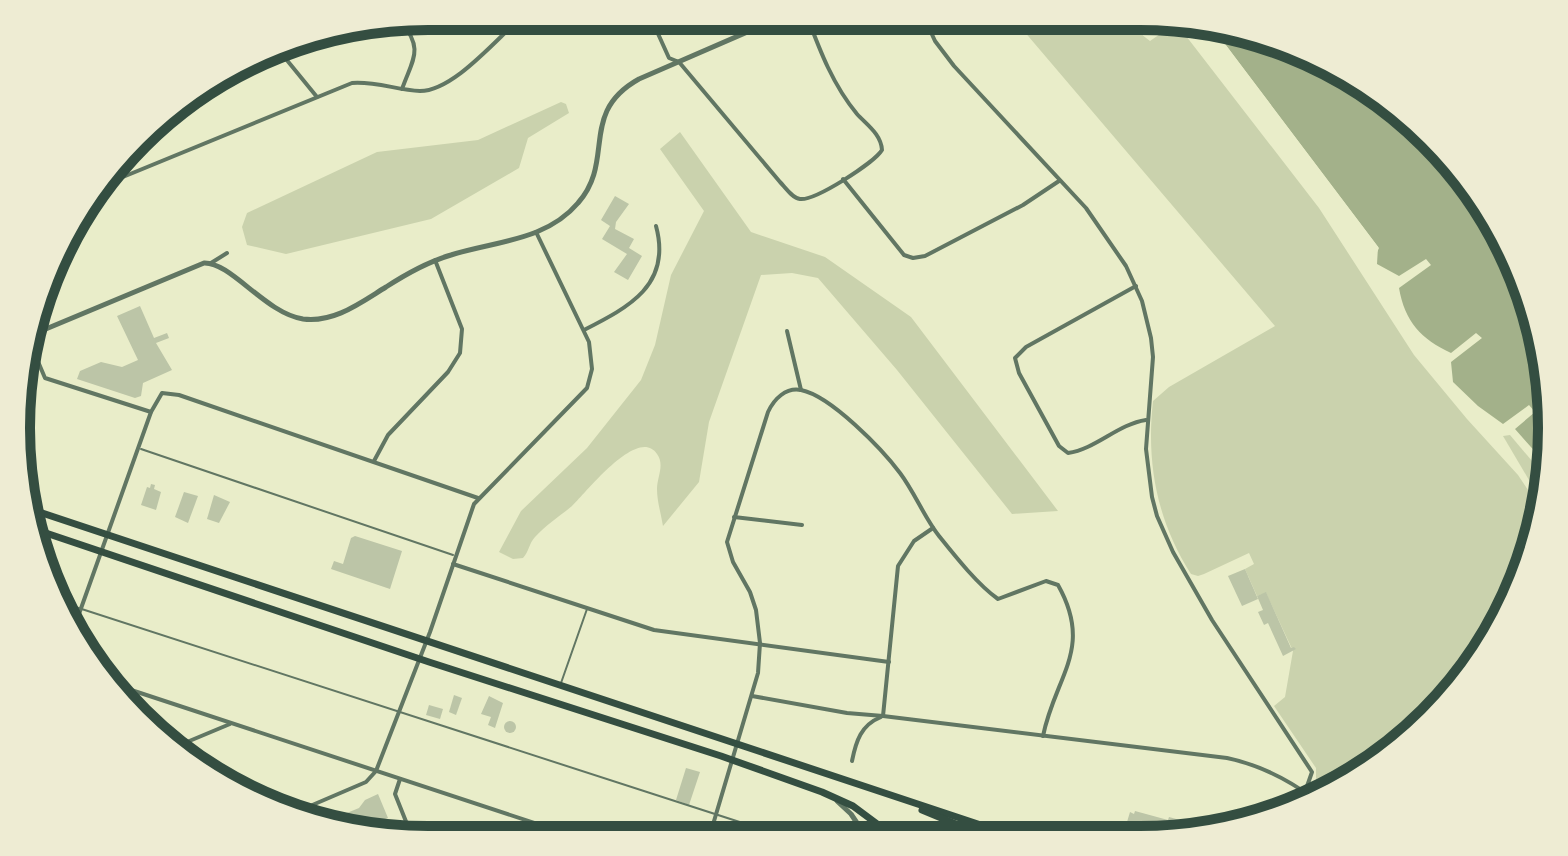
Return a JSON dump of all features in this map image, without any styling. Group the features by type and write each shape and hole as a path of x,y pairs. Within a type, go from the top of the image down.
{"main road":[{"path":"39,512 983,826"},
{"path":"44,533 733,760 853,806 880,826"},
{"path":"902,800 962,826"}],"street":[{"path":"118,179 352,83 402,89 441,87 507,30"},
{"path":"656,30 666,54 679,62 780,182 800,199 810,197 876,158 883,145 832,78 813,30"},
{"path":"211,263 274,309 291,316 317,319 344,312 435,260 536,232 564,217 587,191 598,160 602,121 618,93 639,79 752,30"},
{"path":"930,30 949,59 1086,208 1136,286 1151,338 1153,357 1146,420 1148,472 1152,497 1164,533 1212,620 1312,772 1306,790"},
{"path":"402,89 416,54 408,31"},
{"path":"284,57 317,97"},
{"path":"843,179 904,255 913,258 925,256 1005,215 1059,181"},
{"path":"584,330 624,309 651,282 660,254 656,226"},
{"path":"307,807 366,782 376,771 400,712 470,512 478,498 587,388 592,369 584,330 536,232"},
{"path":"43,331 194,266 211,263 227,253"},
{"path":"374,461 388,435 448,372 460,353 462,329 435,260"},
{"path":"1136,286 1026,347 1015,358 1019,373 1059,446 1068,453 1134,422 1146,420"},
{"path":"787,331 801,390"},
{"path":"37,357 45,378 151,412"},
{"path":"713,826 758,673 760,643 756,610 729,550 728,536 771,406 779,396 801,390 831,407 883,451 914,493 933,528 998,599 1046,581 1058,585 1070,614 1074,639 1043,736"},
{"path":"78,617 151,412 162,393 179,395 478,498"},
{"path":"734,517 802,525"},
{"path":"883,716 898,566 914,541 933,528"},
{"path":"453,564 654,630 889,662"},
{"path":"128,689 542,826"},
{"path":"752,696 847,713 1242,761 1275,773 1303,791"},
{"path":"852,761 860,734 870,723 883,716"},
{"path":"185,743 232,723"},
{"path":"400,779 395,794 407,825"},
{"path":"835,798 859,826"},
{"path":"532,826 536,824"}],"lane":[{"path":"140,449 456,556"},
{"path":"72,606 751,826"},
{"path":"561,685 587,608"}],"shaded area":[{"path":"1023,30 1136,30 1150,41 1165,31 1183,32 1319,208 1414,355 1518,475 1532,496 1508,580 1485,627 1456,670 1421,709 1382,744 1316,785 1316,768 1274,706 1285,697 1293,651 1266,593 1257,596 1245,569 1254,564 1249,553 1204,574 1191,574 1162,512 1151,447 1153,401 1169,387 1275,326"},
{"path":"1221,39 1292,60 1339,83 1402,129 1456,186 1485,229 1517,300 1535,376 1537,454 1515,429 1535,412 1529,405 1503,424 1453,382 1451,362 1482,338 1476,333 1451,353 1431,342 1410,320 1399,288 1431,265 1426,259 1399,276 1377,264 1378,247"},
{"path":"561,102 566,104 569,113 528,138 519,168 431,219 286,254 247,245 242,227 247,213 377,152 478,140"},
{"path":"680,132 751,232 825,257 911,317 1058,511 1012,514 897,370 818,278 792,273 761,275 709,422 699,482 663,526 657,494 661,467 659,458 648,447 638,448 612,465 572,506 539,533 523,558 513,559 499,552 521,511 587,448 641,380 655,345 671,275 704,211 660,149"},
{"path":"1510,435 1536,466 1534,488 1503,436"}],"pier":[{"path":"1217,38 1221,39 1379,248 1373,261 1374,249"}],"building":[{"path":"615,196 629,204 616,222 615,229 634,239 629,248 642,256 628,280 614,272 627,254 602,239 610,226 601,220"},
{"path":"140,306 154,338 167,333 169,338 156,343 172,370 143,383 141,396 135,398 77,379 80,371 101,362 122,367 138,360 117,316"},
{"path":"151,484 161,492 156,510 141,505"},
{"path":"184,492 198,496 188,523 175,517"},
{"path":"214,495 230,502 219,523 207,519"},
{"path":"355,536 402,551 390,589 331,569 334,561 343,564 351,538"},
{"path":"1245,569 1258,599 1242,606 1228,576"},
{"path":"1266,592 1291,648 1296,649 1283,656 1268,623 1264,625 1258,612 1263,610 1257,596"},
{"path":"454,695 462,698 456,715 449,712"},
{"path":"489,696 503,703 495,728 488,725 491,717 481,714"},
{"path":"429,705 443,709 440,719 426,715"},
{"path":"510,721 516,727 510,733 504,727"},
{"path":"686,768 700,772 689,805 676,800"},
{"path":"378,794 388,818 385,819 390,824 340,816 359,808 365,800"},
{"path":"1135,811 1187,822 1126,826 1130,812 1134,814"}]}
